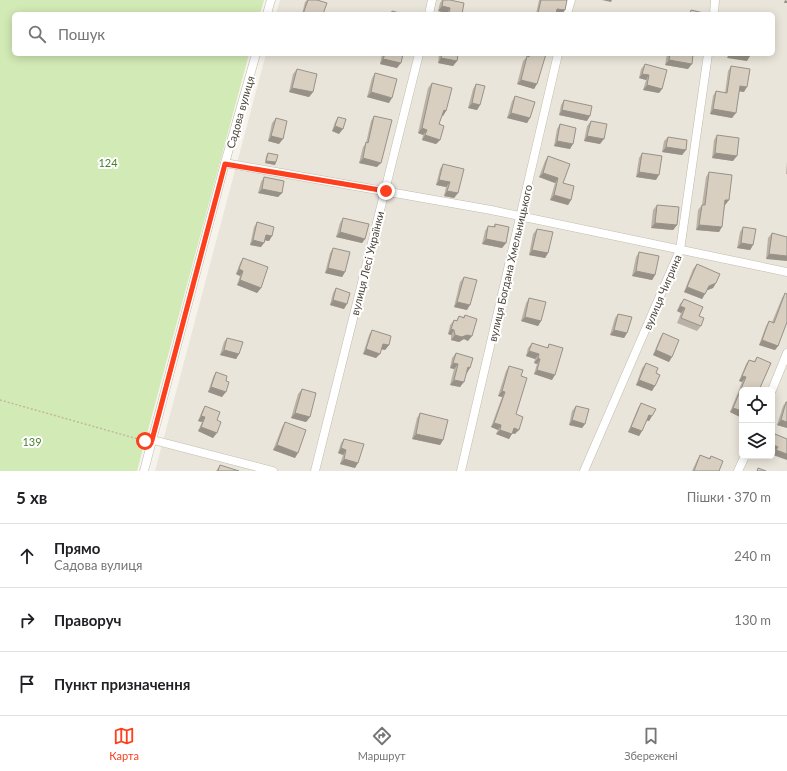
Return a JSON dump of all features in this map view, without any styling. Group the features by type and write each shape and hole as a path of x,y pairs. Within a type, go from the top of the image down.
{"street":[{"path":"268,12 271,0"},
{"path":"429,12 432,0"},
{"path":"568,12 571,0"},
{"path":"714,12 715,0"},
{"name":"Садова вулиця","path":"144,471 225,164 255,56"},
{"name":"вулиця Лесі Українки","path":"315,471 419,56"},
{"name":"вулиця Богдана Хмельницького","path":"461,471 558,56"},
{"name":"вулиця Чигрина","path":"584,471 680,250 708,56"},
{"path":"225,164 386,191 521,216 787,272"},
{"path":"773,387 787,353"},
{"path":"152,440 273,471"},
{"path":"738,471 744,459"}],"path":[{"path":"0,400 145,441 152,440"}],"shaded area":[{"path":"280,0 787,0 787,471 155,471 265,56 775,56 775,12 277,12"}],"green space":[{"name":"124","path":"0,0 264,0 261,12 12,12 12,56 248,56 137,471 0,471"}],"building":[{"path":"308,0 317,0 327,3 324,12 304,12"},
{"path":"443,0 464,3 462,12 449,12 450,8 442,6"},
{"path":"541,0 567,0 565,10 557,9 556,12 538,12"},
{"path":"384,56 403,56 401,63 383,59"},
{"path":"442,56 458,56 457,61 441,58"},
{"path":"527,56 545,56 537,84 521,80"},
{"path":"670,56 693,56 692,64 669,60"},
{"path":"645,64 667,70 662,89 647,85 649,75 642,74"},
{"path":"731,66 750,69 747,87 740,86 736,113 713,109 716,91 727,93"},
{"path":"297,69 317,74 313,92 292,88"},
{"path":"375,73 397,79 392,98 371,92"},
{"path":"432,83 452,88 446,111 444,110 439,124 444,126 440,140 425,135 427,130 422,128"},
{"path":"476,84 485,86 480,105 472,103"},
{"path":"515,96 535,102 530,118 511,113"},
{"path":"564,100 592,106 590,116 562,110"},
{"path":"374,116 392,120 381,163 363,158"},
{"path":"338,117 346,119 343,129 335,126"},
{"path":"276,118 287,121 283,139 271,136"},
{"path":"591,121 607,124 604,139 587,136"},
{"path":"560,124 576,128 573,144 557,141"},
{"path":"717,135 739,138 737,156 715,153"},
{"path":"668,137 687,140 686,150 666,147"},
{"path":"268,153 278,155 276,162 266,161"},
{"path":"642,153 662,156 659,175 639,172"},
{"path":"548,156 570,164 563,183 574,186 571,200 554,195 558,178 543,173"},
{"path":"443,164 464,169 458,193 447,191 450,182 439,180"},
{"path":"709,172 732,175 729,200 725,200 722,227 699,225 702,205 705,205"},
{"path":"264,177 284,181 282,193 262,189"},
{"path":"657,205 679,207 677,225 655,223"},
{"path":"343,218 369,224 365,239 340,232"},
{"path":"257,222 274,227 272,236 266,235 264,243 253,240"},
{"path":"495,224 509,227 506,243 486,239 488,226 495,227"},
{"path":"743,227 756,229 753,245 741,243"},
{"path":"537,229 553,232 548,253 532,250"},
{"path":"772,233 787,237 787,256 769,254"},
{"path":"333,248 350,252 345,272 328,268"},
{"path":"639,252 659,256 655,275 636,271"},
{"path":"243,258 268,267 261,288 240,280 243,271 239,269"},
{"path":"697,264 720,274 716,283 709,286 705,294 687,287"},
{"path":"464,277 477,280 470,305 457,302"},
{"path":"336,288 350,293 347,304 333,300"},
{"path":"785,293 787,294 787,322 778,346 762,340 769,321 774,323"},
{"path":"529,298 546,302 541,321 525,317"},
{"path":"684,299 703,307 699,316 704,318 701,326 681,318 685,308 680,306"},
{"path":"618,314 632,317 627,333 614,330"},
{"path":"465,315 477,319 472,336 467,335 462,337 455,335 454,330 451,329 454,320 457,321 459,316 464,318"},
{"path":"372,330 391,336 389,345 383,344 380,354 366,349"},
{"path":"663,333 679,340 672,357 656,350"},
{"path":"227,338 243,342 239,354 224,350"},
{"path":"532,343 548,348 549,344 563,348 555,375 537,370 540,359 538,358 539,354 529,351"},
{"path":"456,353 473,358 470,368 468,367 464,382 454,380 458,364 453,363"},
{"path":"757,357 771,363 760,387 742,387 746,377 742,376 749,360 755,362"},
{"path":"646,363 658,368 656,373 660,375 655,386 639,380"},
{"path":"509,366 523,370 521,376 527,378 516,414 523,417 519,430 514,428 512,434 500,430 501,425 494,423 505,392 502,391"},
{"path":"216,372 227,376 226,381 229,382 226,392 211,387"},
{"path":"302,389 316,393 310,417 295,413"},
{"path":"739,394 739,410 733,408"},
{"path":"787,402 787,422 781,420"},
{"path":"641,403 656,409 652,416 649,415 642,431 631,427"},
{"path":"205,406 220,412 217,420 221,422 217,433 201,427 205,417 201,416"},
{"path":"576,406 589,409 585,424 572,420"},
{"path":"420,413 448,420 443,440 416,434"},
{"path":"285,422 306,430 298,453 277,445"},
{"path":"775,434 787,439 787,454 776,450 778,447 775,446"},
{"path":"344,439 364,444 358,463 344,459 346,450 341,448"},
{"path":"700,455 710,459 711,456 723,461 719,471 694,471"},
{"path":"220,465 239,471 218,471"},
{"path":"758,468 766,471 757,471"}],"route":[{"path":"145,441 152,440 225,164 386,191"}],"park label":[{"name":"139","path":"32,441"}]}
